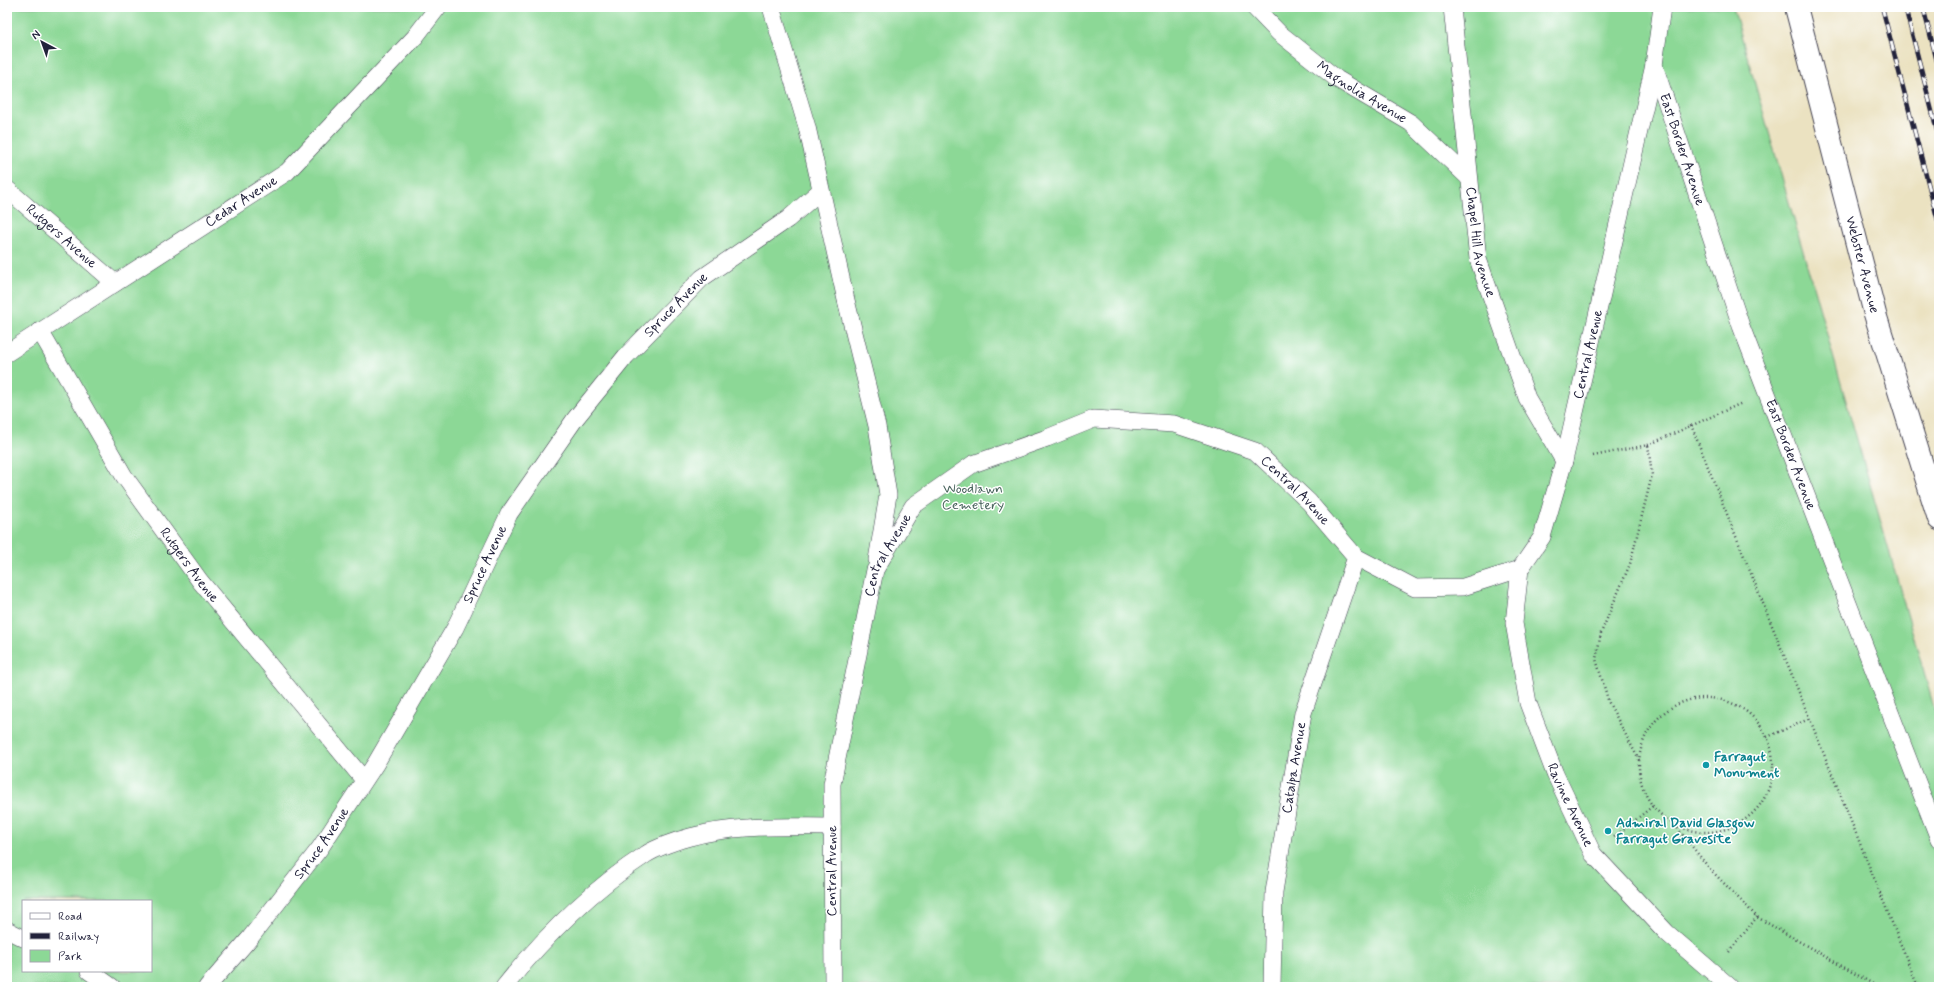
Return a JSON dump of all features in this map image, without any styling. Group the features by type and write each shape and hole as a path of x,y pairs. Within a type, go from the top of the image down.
{"main road":[{"name":"Webster Avenue","path":"1796,7 1875,314 1939,519"}],"lane":[{"name":"Cedar Avenue","path":"7,353 287,172 415,37 438,7"},
{"path":"770,7 807,127 820,191 877,426 888,495 875,570"},
{"name":"Magnolia Avenue","path":"1254,7 1279,33 1337,79 1411,123 1469,178"},
{"name":"Chapel Hill Avenue","path":"1452,7 1478,259 1527,398 1564,461"},
{"name":"Central Avenue","path":"833,987 832,784 875,570 913,506 973,464 1047,438 1094,418 1174,424 1254,451 1308,502 1356,557 1415,588 1463,587 1520,569 1542,537 1564,461 1654,65 1662,7"},
{"name":"East Border Avenue","path":"1654,65 1741,326 1939,839"},
{"name":"Rutgers Avenue","path":"7,190 115,283"},
{"name":"Spruce Avenue","path":"207,987 250,938 320,848 364,780 455,628 510,514 575,419 626,356 702,278 788,219 820,191"},
{"name":"Rutgers Avenue","path":"40,331 124,476 200,581 364,780"},
{"name":"Catalpa Avenue","path":"1272,987 1274,892 1303,713 1356,557"},
{"name":"Ravine Avenue","path":"1520,569 1514,622 1528,704 1555,774 1593,854 1667,933 1730,987"},
{"path":"504,987 530,954 586,900 646,854 690,837 745,828 832,827"},
{"path":"7,930 22,938"},
{"path":"90,972 112,987"}],"path":[{"path":"1564,461 1648,445 1733,407"},
{"path":"1691,425 1918,987"},
{"path":"1639,761 1609,703 1596,659 1601,633 1630,564 1652,475 1648,445"},
{"path":"1694,699 1716,699 1737,705 1754,718 1767,736 1773,757 1772,777 1765,797 1752,814 1735,826 1715,831 1694,831 1674,824 1663,817 1653,806 1644,792 1640,777 1639,761 1644,740 1656,720 1673,707 1694,699"},
{"path":"1767,736 1809,719"},
{"path":"1593,854 1653,806"},
{"path":"1674,824 1710,869 1757,917 1878,987"},
{"path":"1712,972 1757,917"}],"green space":[{"name":"Woodlawn Cemetery","path":"7,7 1733,7 1939,725 1939,987 7,987"}],"railway":[{"path":"1882,7 1939,225"},
{"path":"1905,7 1939,138"},
{"path":"1923,7 1939,69"}],"place":[{"name":"Farragut Monument","path":"1706,765"},
{"name":"Admiral David Glasgow Farragut Gravesite","path":"1608,831"}]}
